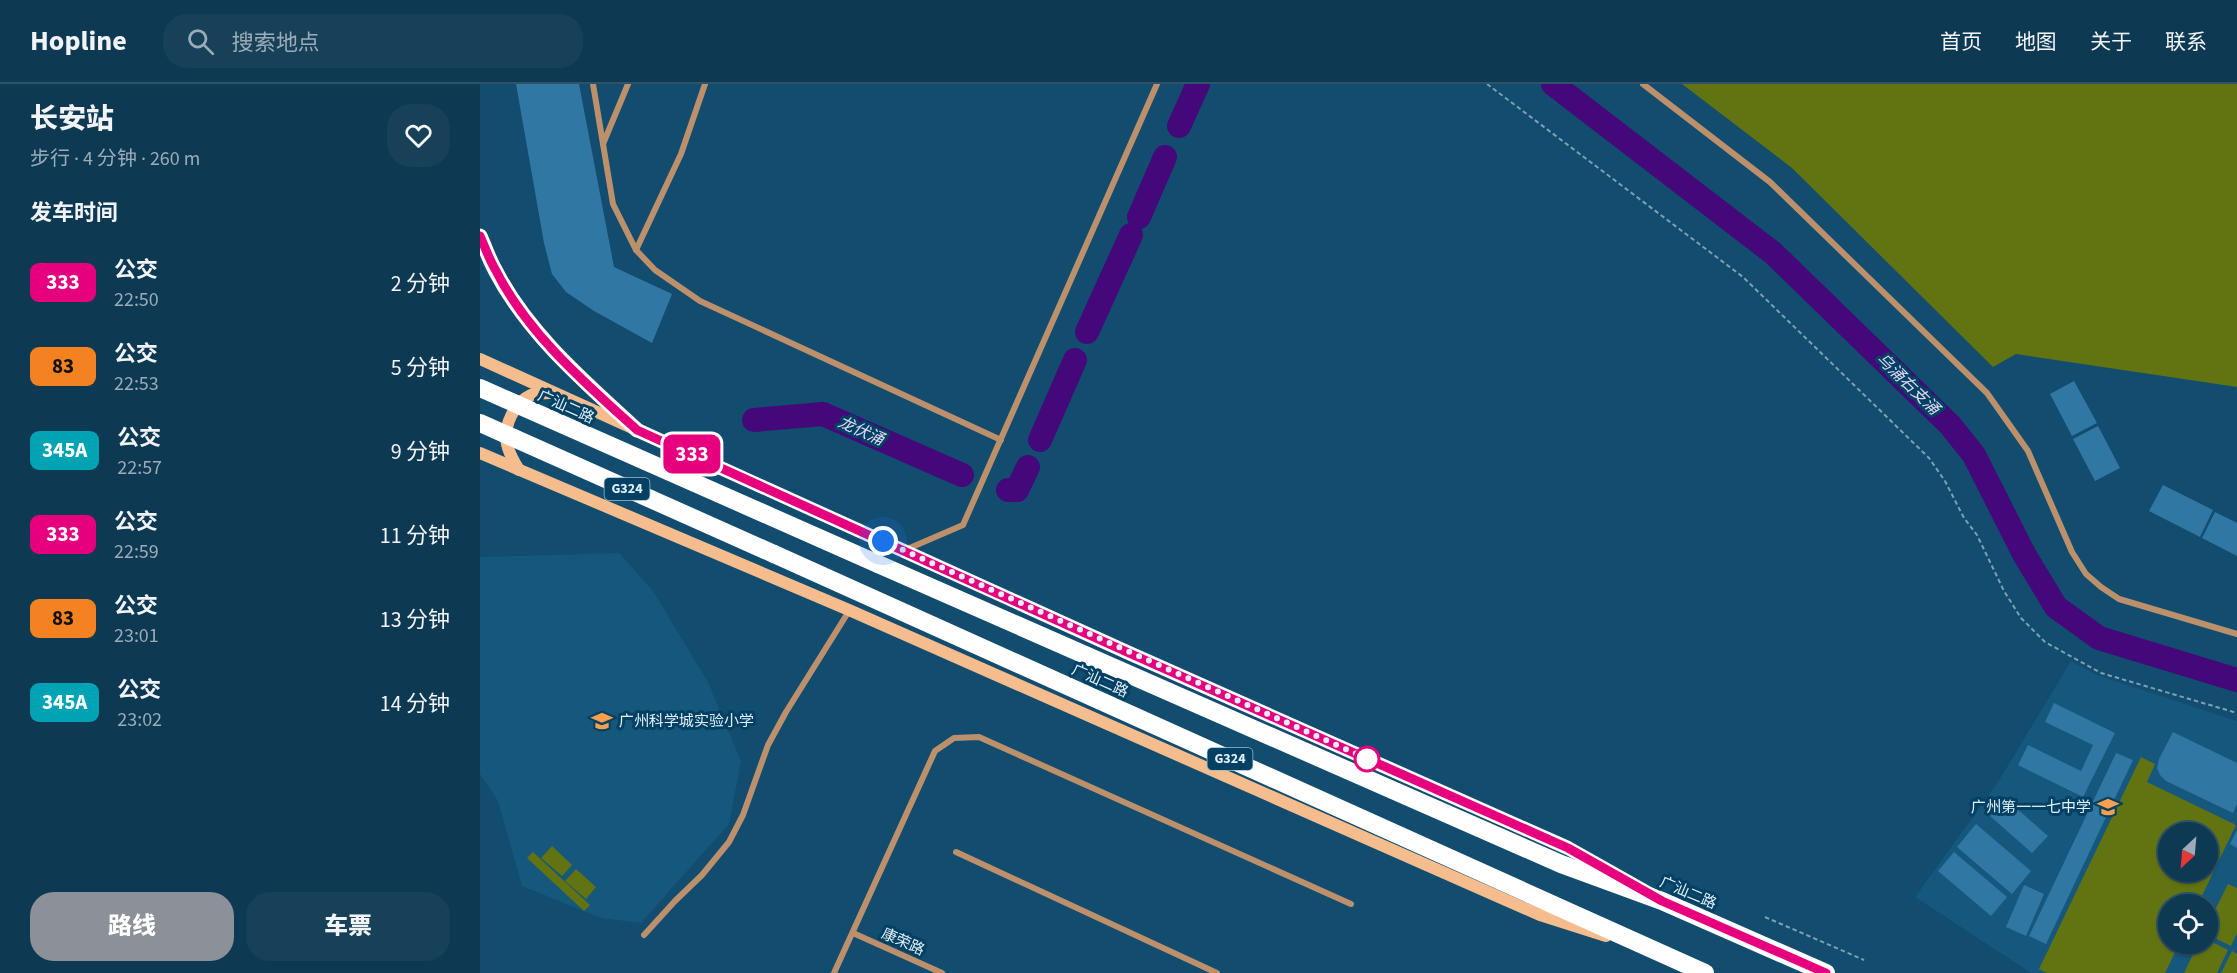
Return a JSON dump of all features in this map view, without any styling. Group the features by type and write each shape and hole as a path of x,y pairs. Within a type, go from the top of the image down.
{"highway":[{"name":"广汕二路","path":"480,388 1561,864 1662,901 1826,973"},
{"name":"广汕二路","path":"480,423 774,554 1684,969 1705,973"}],"main road":[{"path":"480,236 495,271 538,332 591,388 637,430"}],"street":[{"path":"593,84 613,204 636,250 656,270 700,301 1001,440"},
{"path":"603,145 628,84"},
{"path":"636,250 681,154 705,84"},
{"path":"904,551 963,525 1157,84"},
{"path":"1643,84 1786,197 1987,393 2028,451 2072,552 2086,574 2100,587 2119,599 2237,634"},
{"path":"480,359 1568,848 1662,901"},
{"path":"519,470 506,443 509,421 523,401 537,394 552,393"},
{"path":"480,453 849,610 1540,915 1611,937 1684,969"},
{"path":"644,935 702,875 729,842 743,815 768,745 849,610"},
{"path":"834,973 935,751 954,738 979,737 1351,904"},
{"path":"956,852 1217,973"},
{"name":"康荣路","path":"853,933 942,973"}],"path":[{"path":"1487,84 1743,277 1929,458 1945,481 1964,518 1977,535 2021,618 2045,642 2101,672 2237,713"},
{"path":"1765,917 1864,960"}],"shaded area":[{"name":"广州科学城实验小学","path":"619,553 653,591 708,682 741,761 729,824 641,923 601,918 522,886 498,801 480,774 480,557"},
{"name":"广州第一一七中学","path":"2071,661 2097,675 2237,721 2237,973 2031,973 1915,897 1998,782"}],"green space":[{"path":"1682,84 2237,84 2237,387 2016,354 1993,367 1792,168"},
{"path":"2141,757 2155,764 2147,782 2236,825 2218,862 2218,822 2158,822 2158,882 2209,882 2203,894 2158,894 2158,954 2174,954 2165,973 2047,973 2039,969"},
{"path":"552,846 572,865 562,876 541,858"},
{"path":"533,852 590,905 584,911 527,858"},
{"path":"576,869 596,887 586,899 565,881"},
{"path":"2228,884 2237,888 2237,933 2231,946 2218,940 2218,904"},
{"path":"2218,945 2228,950 2217,973 2184,973 2193,954 2218,954"},
{"path":"2232,951 2237,954 2237,973 2221,973"}],"building":[{"path":"516,84 579,84 614,267 672,294 652,343 594,311 566,292 552,274 544,243"},
{"path":"2074,381 2097,423 2072,436 2050,394"},
{"path":"2098,426 2120,468 2095,481 2073,439"},
{"path":"2163,485 2213,510 2200,537 2149,511"},
{"path":"2215,512 2237,523 2237,556 2202,538"},
{"path":"2054,703 2115,733 2083,797 2018,765 2028,745 2081,771 2093,745 2045,722"},
{"path":"2173,732 2237,763 2237,804 2233,813 2166,781 2160,775 2157,768 2159,759"},
{"path":"2116,753 2133,760 2046,944 2029,936"},
{"path":"2006,799 2048,836 2032,853 1990,816"},
{"path":"1976,824 2031,871 2012,894 1957,847"},
{"path":"2237,830 2237,848 2230,844"},
{"path":"1954,852 2007,897 1991,916 1938,871"},
{"path":"2024,885 2044,894 2026,936 2006,927"}],"waterway":[{"name":"龙伏涌","path":"1179,126 1198,84"},
{"name":"乌涌右支涌","path":"1553,84 1773,253 1950,425 1974,455 2024,554 2056,607 2099,638 2237,680"},
{"name":"龙伏涌","path":"1139,217 1165,157"},
{"name":"龙伏涌","path":"1087,332 1131,235"},
{"name":"龙伏涌","path":"1040,440 1075,360"},
{"name":"龙伏涌","path":"754,420 823,414 962,475"},
{"name":"龙伏涌","path":"1008,490 1017,490 1028,467"}],"bus line":[{"name":"333","path":"480,236 495,271 538,332 591,388 637,430 1129,653 1568,848 1662,901 1826,973"}],"place":[{"name":"广州科学城实验小学","path":"602,721"},
{"name":"广州第一一七中学","path":"2108,807"}],"route":[{"path":"883,541 1370,760 1367,759"}]}
